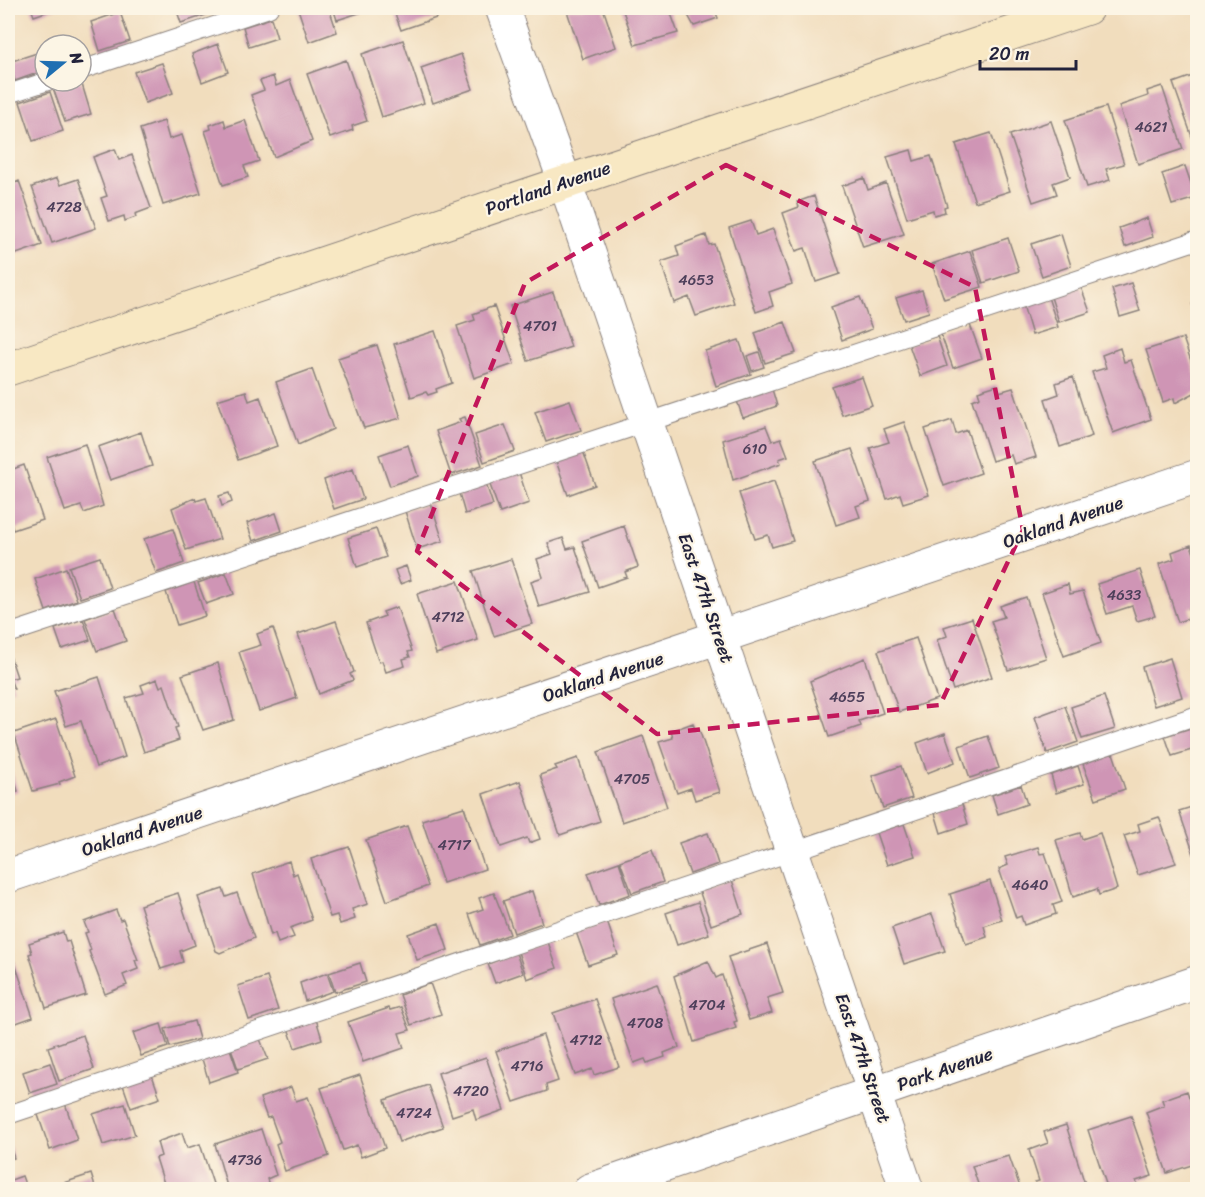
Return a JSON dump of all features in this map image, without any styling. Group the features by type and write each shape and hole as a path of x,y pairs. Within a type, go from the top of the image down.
{"street":[{"name":"East 47th Street","path":"502,8 565,183 907,1190"},
{"name":"Portland Avenue","path":"8,369 1087,8"},
{"name":"Oakland Avenue","path":"8,876 1197,476"},
{"name":"Park Avenue","path":"590,1190 1197,982"}],"lane":[{"path":"93,66 269,8"},
{"path":"8,94 33,86"},
{"path":"8,634 1197,240"},
{"path":"8,1115 1197,715"}],"highlighted area":[{"path":"726,165 975,287 1023,530 940,705 657,734 417,551 525,283"}],"building":[{"path":"31,8 57,8 34,16"},
{"path":"176,8 204,8 206,15 181,23"},
{"path":"329,8 337,32 309,42 298,9"},
{"path":"333,8 360,8 362,12 337,20"},
{"path":"393,8 432,8 436,18 401,30"},
{"path":"566,8 603,8 616,47 583,59"},
{"path":"622,8 669,8 678,33 635,45"},
{"path":"684,8 714,8 718,18 694,26"},
{"path":"120,12 130,41 100,51 91,22"},
{"path":"271,18 277,38 249,47 243,27"},
{"path":"403,40 424,103 382,117 362,54"},
{"path":"218,44 228,72 202,82 192,54"},
{"path":"33,54 33,75 15,81 9,62"},
{"path":"461,54 473,89 433,103 421,68"},
{"path":"346,60 367,121 352,126 353,130 330,138 307,74"},
{"path":"162,63 173,93 145,103 134,72"},
{"path":"1198,74 1198,151 1197,151 1173,83"},
{"path":"273,76 276,86 290,80 312,141 274,157 251,95 264,90 260,81"},
{"path":"1162,86 1183,149 1138,164 1119,106 1148,96 1147,91"},
{"path":"50,93 63,131 33,141 20,102"},
{"path":"55,93 85,93 91,114 65,122"},
{"path":"1106,107 1124,164 1106,169 1110,180 1087,187 1065,120"},
{"path":"224,120 226,127 245,120 259,161 244,166 248,177 223,185 205,131 211,129 210,125"},
{"path":"164,121 169,139 182,135 201,193 163,205 140,129"},
{"path":"1051,121 1070,177 1053,183 1057,194 1033,202 1010,135"},
{"path":"991,133 1010,191 975,202 956,144"},
{"path":"115,149 119,160 132,155 151,208 125,221 124,216 109,221 101,198 107,196 93,157"},
{"path":"911,150 914,161 931,156 947,206 944,207 945,212 934,215 933,210 907,218 887,157"},
{"path":"1185,166 1196,198 1172,205 1162,174"},
{"path":"57,178 60,185 78,179 96,228 52,243 32,187"},
{"path":"864,178 868,190 886,183 904,234 863,247 842,186"},
{"path":"19,181 42,245 8,257 8,186"},
{"path":"814,196 840,274 816,282 805,248 796,251 783,213 799,207 797,202"},
{"path":"1147,218 1153,237 1125,247 1119,228"},
{"path":"751,221 756,235 773,229 792,284 769,292 773,306 756,312 729,228"},
{"path":"1061,234 1071,266 1042,276 1031,244"},
{"path":"706,235 709,245 714,244 734,303 696,316 689,297 674,303 661,262 679,256 676,246"},
{"path":"1008,238 1019,271 983,283 972,250"},
{"path":"970,251 982,287 944,299 932,264"},
{"path":"1131,283 1140,311 1120,317 1112,289"},
{"path":"1081,287 1090,312 1059,322 1051,297"},
{"path":"922,290 929,312 904,320 896,298"},
{"path":"553,292 571,347 528,361 510,306"},
{"path":"860,297 872,329 842,340 831,307"},
{"path":"1048,297 1058,327 1032,335 1023,305"},
{"path":"1198,302 1198,320 1197,320 1192,304"},
{"path":"494,306 514,364 474,378 457,326 475,320 473,314"},
{"path":"785,322 796,353 765,363 755,333"},
{"path":"969,322 982,358 953,368 940,332"},
{"path":"435,331 452,383 436,389 437,392 428,395 426,392 411,397 394,344"},
{"path":"937,336 947,366 920,376 909,345"},
{"path":"1183,338 1198,381 1198,391 1175,403 1174,398 1163,402 1146,350"},
{"path":"739,340 751,374 716,386 705,351"},
{"path":"377,345 401,418 364,428 338,358"},
{"path":"1120,348 1124,362 1131,360 1151,419 1113,433 1092,372 1106,368 1102,355"},
{"path":"759,352 764,367 752,371 747,356"},
{"path":"312,369 333,429 298,445 276,382"},
{"path":"862,377 872,405 842,415 832,387"},
{"path":"1073,377 1092,436 1060,447 1045,399 1059,394 1056,383"},
{"path":"997,385 999,392 1013,388 1036,457 1014,464 1011,455 992,461 972,400 980,397 978,391"},
{"path":"772,389 777,406 743,418 737,401"},
{"path":"246,391 249,401 260,397 277,446 238,460 217,400"},
{"path":"570,400 581,430 546,442 535,412"},
{"path":"465,417 482,465 451,475 436,431 461,422 459,419"},
{"path":"952,420 956,434 967,430 981,473 944,486 925,429"},
{"path":"904,422 929,495 903,503 900,494 887,499 870,448 889,442 884,429"},
{"path":"505,425 515,451 484,462 475,435"},
{"path":"766,426 772,441 781,438 788,456 779,459 781,463 733,480 723,440"},
{"path":"141,432 152,466 110,480 98,447"},
{"path":"85,444 103,506 84,513 81,506 65,511 47,457"},
{"path":"408,445 418,476 390,486 379,455"},
{"path":"852,449 870,501 856,506 860,517 836,525 815,461"},
{"path":"583,451 595,485 568,495 556,461"},
{"path":"24,465 43,520 13,530 8,515 8,471"},
{"path":"353,469 363,499 334,509 324,480"},
{"path":"519,472 529,503 500,513 489,482"},
{"path":"774,481 793,541 772,547 768,535 755,539 739,493"},
{"path":"486,484 493,505 465,514 459,493"},
{"path":"229,493 232,502 222,506 219,496"},
{"path":"195,498 196,501 206,498 220,539 186,550 172,508"},
{"path":"431,503 443,541 417,549 405,511"},
{"path":"276,513 282,531 253,541 247,523"},
{"path":"624,526 638,567 625,572 627,577 598,587 582,541"},
{"path":"173,529 184,563 156,573 144,539"},
{"path":"376,529 386,557 357,567 348,538"},
{"path":"563,538 567,549 575,547 590,592 539,607 531,581 543,577 537,559 552,554 548,543"},
{"path":"1191,545 1198,565 1198,605 1189,608 1192,617 1178,622 1159,564 1174,559 1172,552"},
{"path":"100,557 110,588 80,598 69,567"},
{"path":"511,559 532,624 494,636 473,571"},
{"path":"406,566 411,580 400,584 395,570"},
{"path":"66,568 77,600 46,611 35,579"},
{"path":"1140,570 1155,616 1137,621 1132,606 1107,614 1097,584"},
{"path":"226,573 234,594 206,604 198,583"},
{"path":"458,581 478,640 436,654 417,594"},
{"path":"194,582 205,616 177,625 166,592"},
{"path":"1068,584 1070,594 1083,591 1101,643 1064,656 1042,593"},
{"path":"1026,597 1046,658 1008,670 991,621 1004,617 1000,606"},
{"path":"397,607 412,651 408,652 410,657 403,659 405,666 386,672 382,661 379,662 366,623 385,616 383,612"},
{"path":"115,608 126,641 97,651 85,619"},
{"path":"972,618 992,677 953,690 937,640 947,636 944,627"},
{"path":"83,619 90,640 62,649 55,629"},
{"path":"336,621 354,672 350,674 353,680 319,694 298,634"},
{"path":"273,628 297,698 259,711 239,652 261,645 257,634"},
{"path":"916,638 937,699 899,712 878,651"},
{"path":"8,650 17,677 10,679 14,689 8,691"},
{"path":"865,658 883,713 859,721 861,726 829,737 810,681"},
{"path":"1170,658 1182,697 1154,706 1142,667"},
{"path":"218,663 234,720 203,730 182,675"},
{"path":"99,677 125,757 96,767 81,721 66,726 54,691"},
{"path":"157,679 160,687 164,685 178,727 175,728 179,740 144,752 126,698 144,693 141,685"},
{"path":"1104,696 1115,729 1082,739 1071,707"},
{"path":"1065,706 1078,742 1047,753 1035,717"},
{"path":"56,719 75,776 59,782 60,784 33,791 14,733"},
{"path":"693,723 695,730 699,729 720,792 695,800 691,788 677,793 659,742 673,738 671,731"},
{"path":"1194,727 1198,748 1172,756 1165,736"},
{"path":"945,733 955,762 927,773 917,743"},
{"path":"643,736 667,807 622,822 598,752"},
{"path":"988,736 999,768 970,778 959,746"},
{"path":"1113,753 1125,789 1096,799 1083,764"},
{"path":"578,758 600,821 560,835 540,775 557,769 555,766"},
{"path":"8,761 18,791 8,794"},
{"path":"901,766 912,798 883,808 872,776"},
{"path":"1078,766 1084,784 1056,793 1051,775"},
{"path":"520,781 540,839 529,843 527,838 501,847 483,794"},
{"path":"1021,785 1027,804 998,814 992,795"},
{"path":"962,804 968,824 941,833 935,813"},
{"path":"1198,805 1198,860 1196,860 1179,811"},
{"path":"464,807 485,869 443,883 422,820"},
{"path":"1159,817 1176,863 1138,875 1124,836 1140,831 1138,824"},
{"path":"904,824 915,856 887,865 876,833"},
{"path":"407,826 428,886 387,901 366,840"},
{"path":"708,833 718,864 690,874 679,843"},
{"path":"1080,833 1082,839 1100,833 1117,889 1099,895 1097,889 1073,897 1056,840"},
{"path":"349,847 368,904 352,909 355,919 340,924 337,915 330,917 311,859"},
{"path":"1038,847 1040,854 1045,853 1062,902 1053,905 1056,914 1024,925 1021,916 1016,918 999,869 1008,865 1005,857"},
{"path":"652,850 663,882 632,893 620,861"},
{"path":"289,861 293,875 297,873 312,920 290,928 294,937 278,943 275,933 271,935 253,874"},
{"path":"619,862 630,894 599,905 588,873"},
{"path":"732,880 743,914 711,925 699,890"},
{"path":"990,881 1002,920 984,926 987,937 966,944 950,894"},
{"path":"223,889 226,897 237,893 254,938 220,953 216,951 198,897"},
{"path":"532,891 542,923 514,933 503,901"},
{"path":"178,893 195,945 180,951 183,962 161,969 140,905"},
{"path":"494,893 510,934 480,945 469,914 483,909 479,898"},
{"path":"698,902 709,934 677,945 666,913"},
{"path":"116,910 120,920 123,919 138,960 135,960 138,969 123,975 127,985 105,994 89,951 91,950 85,933 88,932 84,922"},
{"path":"932,914 945,951 904,964 892,928"},
{"path":"607,921 618,955 588,965 576,932"},
{"path":"439,923 448,950 417,960 408,934"},
{"path":"63,932 66,942 69,941 86,995 46,1008 29,954 32,953 29,943"},
{"path":"548,942 557,968 527,979 518,952"},
{"path":"767,944 783,993 767,998 772,1013 749,1020 728,957"},
{"path":"8,947 33,1017 8,1026"},
{"path":"516,953 523,973 495,983 488,964"},
{"path":"708,961 716,978 722,975 737,1021 734,1022 736,1028 694,1042 674,976"},
{"path":"360,963 366,982 335,992 329,973"},
{"path":"327,973 333,991 305,1001 300,983"},
{"path":"267,977 278,1010 249,1020 238,986"},
{"path":"430,983 441,1014 411,1025 400,995"},
{"path":"657,983 679,1047 664,1053 665,1057 647,1063 645,1059 634,1063 611,999"},
{"path":"595,999 619,1067 594,1075 592,1069 575,1075 553,1013"},
{"path":"401,1007 410,1030 399,1033 404,1048 363,1062 348,1022 389,1008 390,1010"},
{"path":"316,1019 322,1039 295,1048 288,1028"},
{"path":"194,1021 199,1039 170,1047 165,1029"},
{"path":"161,1024 168,1047 141,1056 133,1033"},
{"path":"83,1035 94,1069 59,1081 48,1047"},
{"path":"543,1035 558,1081 546,1085 547,1091 514,1102 496,1051"},
{"path":"260,1039 268,1059 238,1069 231,1048"},
{"path":"230,1049 238,1072 209,1082 202,1059"},
{"path":"486,1057 504,1110 476,1120 473,1109 452,1116 438,1073"},
{"path":"50,1063 57,1084 30,1093 23,1072"},
{"path":"152,1075 160,1098 131,1108 123,1085"},
{"path":"360,1075 385,1148 361,1157 357,1145 343,1150 321,1088"},
{"path":"428,1085 443,1127 399,1142 385,1100"},
{"path":"291,1087 296,1101 308,1097 329,1156 285,1171 276,1144 280,1142 271,1117 267,1118 260,1098"},
{"path":"1187,1091 1198,1124 1198,1163 1167,1173 1146,1112 1164,1105 1162,1100"},
{"path":"65,1103 77,1140 50,1150 37,1112"},
{"path":"125,1104 135,1135 103,1145 93,1114"},
{"path":"1131,1116 1152,1176 1136,1181 1139,1190 1108,1190 1088,1130"},
{"path":"1066,1125 1086,1187 1038,1190 1035,1182 1039,1181 1029,1150 1048,1143 1044,1132"},
{"path":"261,1129 276,1175 267,1179 270,1189 228,1190 215,1144"},
{"path":"182,1133 187,1148 200,1144 215,1190 166,1190 156,1158 161,1156 157,1142"},
{"path":"8,1141 14,1158 8,1160"},
{"path":"1009,1156 1021,1190 980,1190 972,1166"},
{"path":"91,1174 96,1190 52,1190 51,1187"},
{"path":"22,1176 27,1190 8,1190 8,1181"}]}
